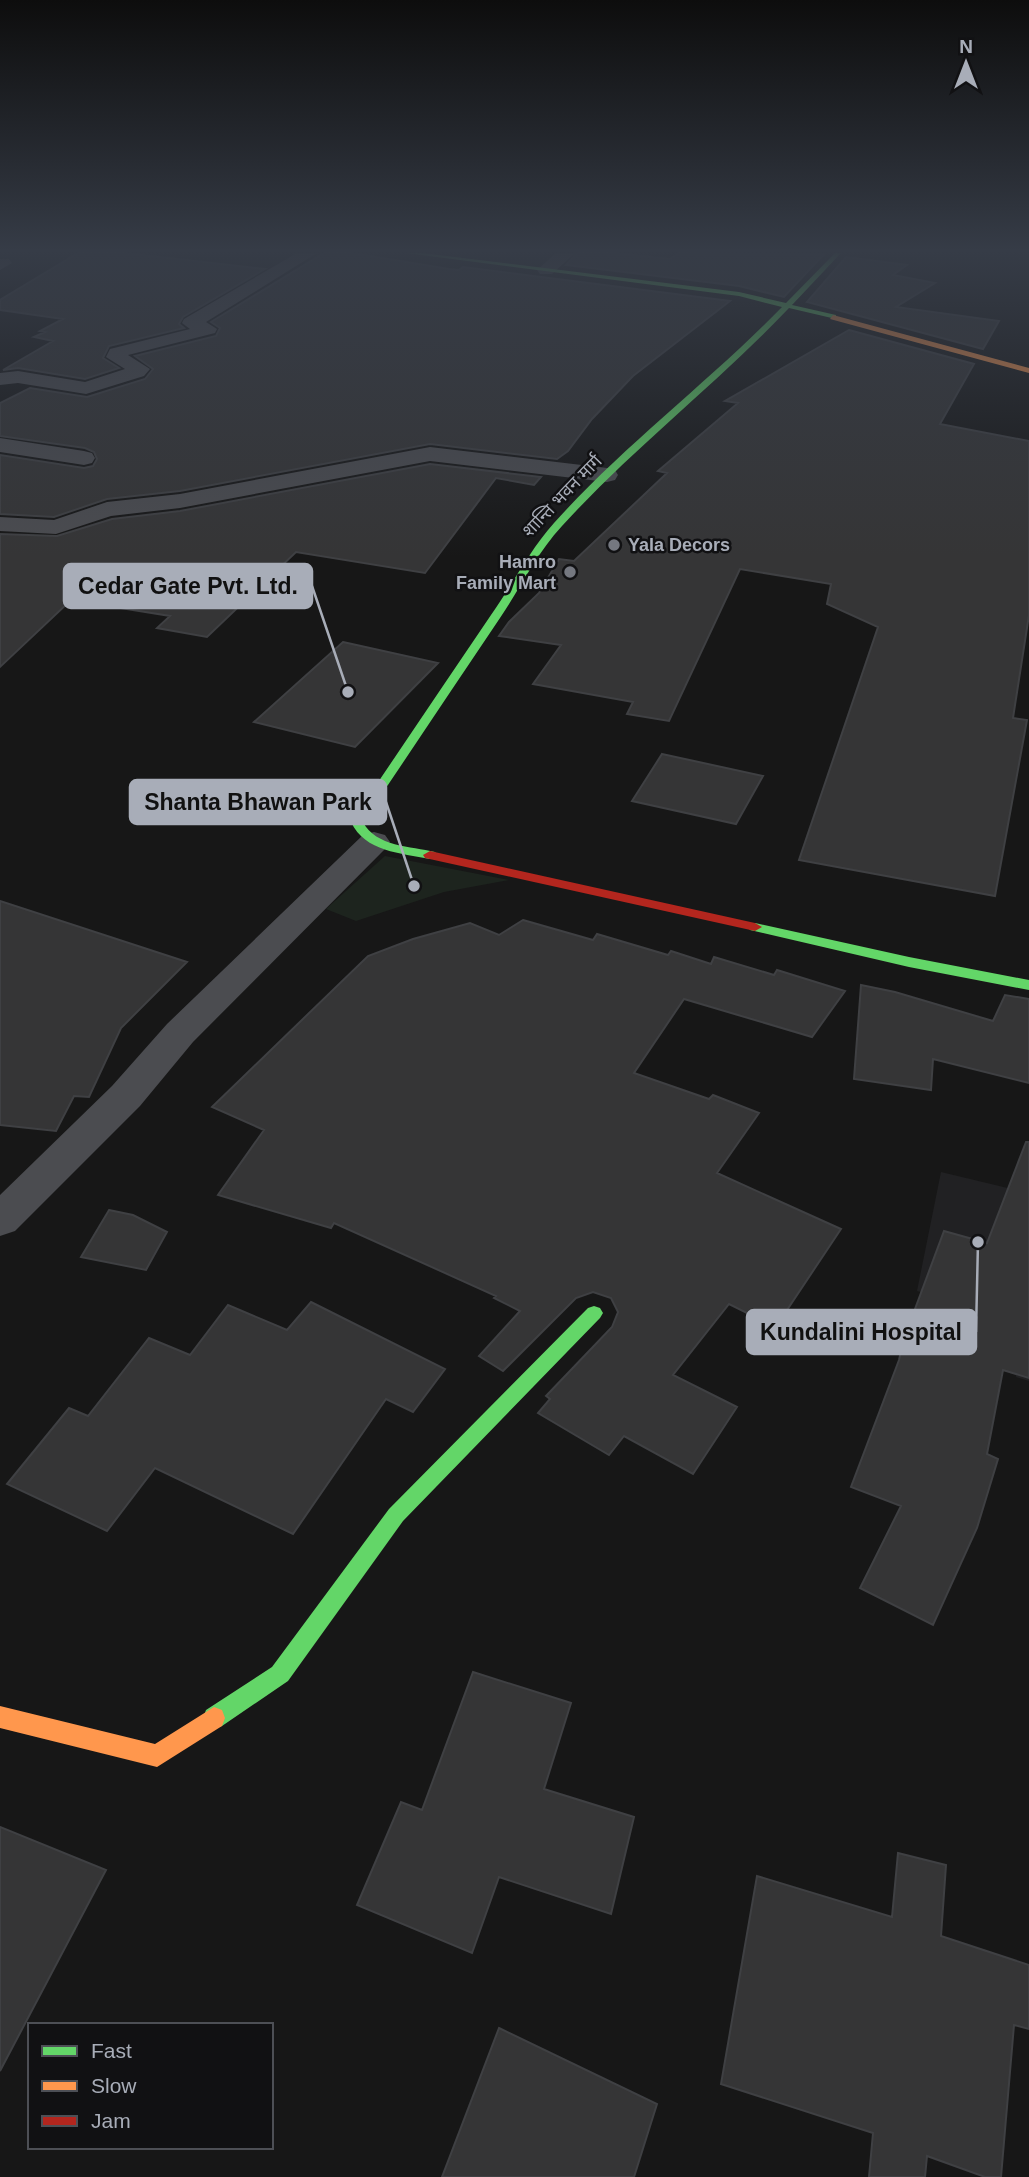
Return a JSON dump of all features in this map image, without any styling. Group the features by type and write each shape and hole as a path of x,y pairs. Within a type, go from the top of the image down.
{"main road":[{"name":"शान्ति भवन मार्ग","path":"374,842 359,830 357,822 505,603 534,553 558,524 607,475 737,355"},
{"path":"973,355 1029,371"},
{"path":"374,842 909,962 1029,985"},
{"path":"0,1717 157,1756 280,1674 396,1515 594,1313"}],"street":[{"path":"0,379 19,377 86,388 138,373 140,369 121,361 117,355"},
{"path":"0,445 84,458"},
{"path":"0,524 56,527 107,509 180,501 430,454 607,475"},
{"path":"0,1220 126,1096 180,1032 374,842"}],"shaded area":[{"path":"385,856 509,880 444,892 356,921 326,909"},
{"path":"941,1172 1029,1193 1029,1381 1016,1377 1024,1319 917,1291"}],"building":[{"path":"30,355 105,355 103,358 119,368 85,379 18,368 3,370"},
{"path":"661,355 633,376 592,419 568,451 557,459 430,444 180,491 107,499 54,517 0,514 0,455 84,468 93,466 97,459 94,452 85,448 0,436 0,403 30,388 87,397 145,379 153,369 135,356"},
{"path":"806,355 939,355 974,364 940,424 1029,441 1029,615 1013,718 1027,720 995,896 799,860 878,627 827,604 831,584 740,569 669,721 627,714 633,702 533,684 561,645 499,636 509,622 539,593 559,559 574,561 667,473 658,471 738,403 725,401"},
{"path":"430,464 541,477 534,485 496,478 425,573 296,552 207,637 157,628 170,616 71,600 0,667 0,534 57,536 112,519 180,511"},
{"path":"343,642 438,663 355,747 254,722"},
{"path":"662,754 763,776 736,824 632,801"},
{"path":"0,901 187,962 121,1028 89,1097 74,1096 56,1131 0,1125"},
{"path":"523,920 593,940 597,934 668,955 671,951 711,964 714,957 774,975 777,970 845,991 812,1037 684,999 634,1073 709,1099 713,1095 759,1113 717,1173 841,1229 781,1319 757,1311 753,1316 729,1304 673,1375 737,1407 693,1474 624,1436 609,1455 538,1413 550,1399 546,1396 612,1327 618,1312 611,1298 593,1292 576,1298 503,1371 479,1356 520,1311 494,1298 496,1296 334,1223 331,1228 218,1195 264,1130 212,1107 368,956 413,939 470,923 499,935"},
{"path":"861,985 895,992 993,1021 1005,995 1029,999 1029,1083 933,1059 931,1090 854,1079"},
{"path":"1026,1142 1029,1142 1029,1378 1003,1370 987,1454 998,1459 977,1528 933,1625 860,1588 901,1506 851,1487 899,1360 909,1316 912,1317 944,1231 987,1243"},
{"path":"109,1210 133,1215 167,1232 146,1270 81,1257"},
{"path":"311,1302 445,1369 413,1412 386,1399 293,1534 155,1468 107,1531 7,1484 69,1408 88,1416 149,1338 190,1355 228,1305 287,1330"},
{"path":"473,1672 571,1703 544,1789 634,1817 611,1914 499,1877 472,1953 357,1905 401,1802 422,1810"},
{"path":"0,1827 106,1870 0,2071"},
{"path":"898,1853 946,1865 941,1936 1029,1965 1029,2029 1014,2025 1001,2177 985,2177 927,2156 925,2177 869,2177 873,2133 721,2084 757,1876 892,1917"},
{"path":"499,2028 657,2104 634,2177 442,2177"}],"traffic: fast":[{"path":"430,855 377,842 361,831 357,822 505,603 534,553 558,524 607,475 740,355"},
{"path":"755,927 909,962 1029,985"},
{"path":"214,1718 280,1674 396,1515 594,1313"}],"traffic: slow":[{"path":"973,355 1029,371"},
{"path":"0,1717 157,1756 214,1718"}],"traffic: jam":[{"path":"430,855 755,927"}],"place":[{"name":"Yala Decors","path":"614,545"},
{"name":"Hamro Family Mart","path":"570,572"},
{"name":"Cedar Gate Pvt. Ltd.","path":"348,692"},
{"name":"Shanta Bhawan Park","path":"414,886"},
{"name":"Kundalini Hospital","path":"978,1242"}]}
